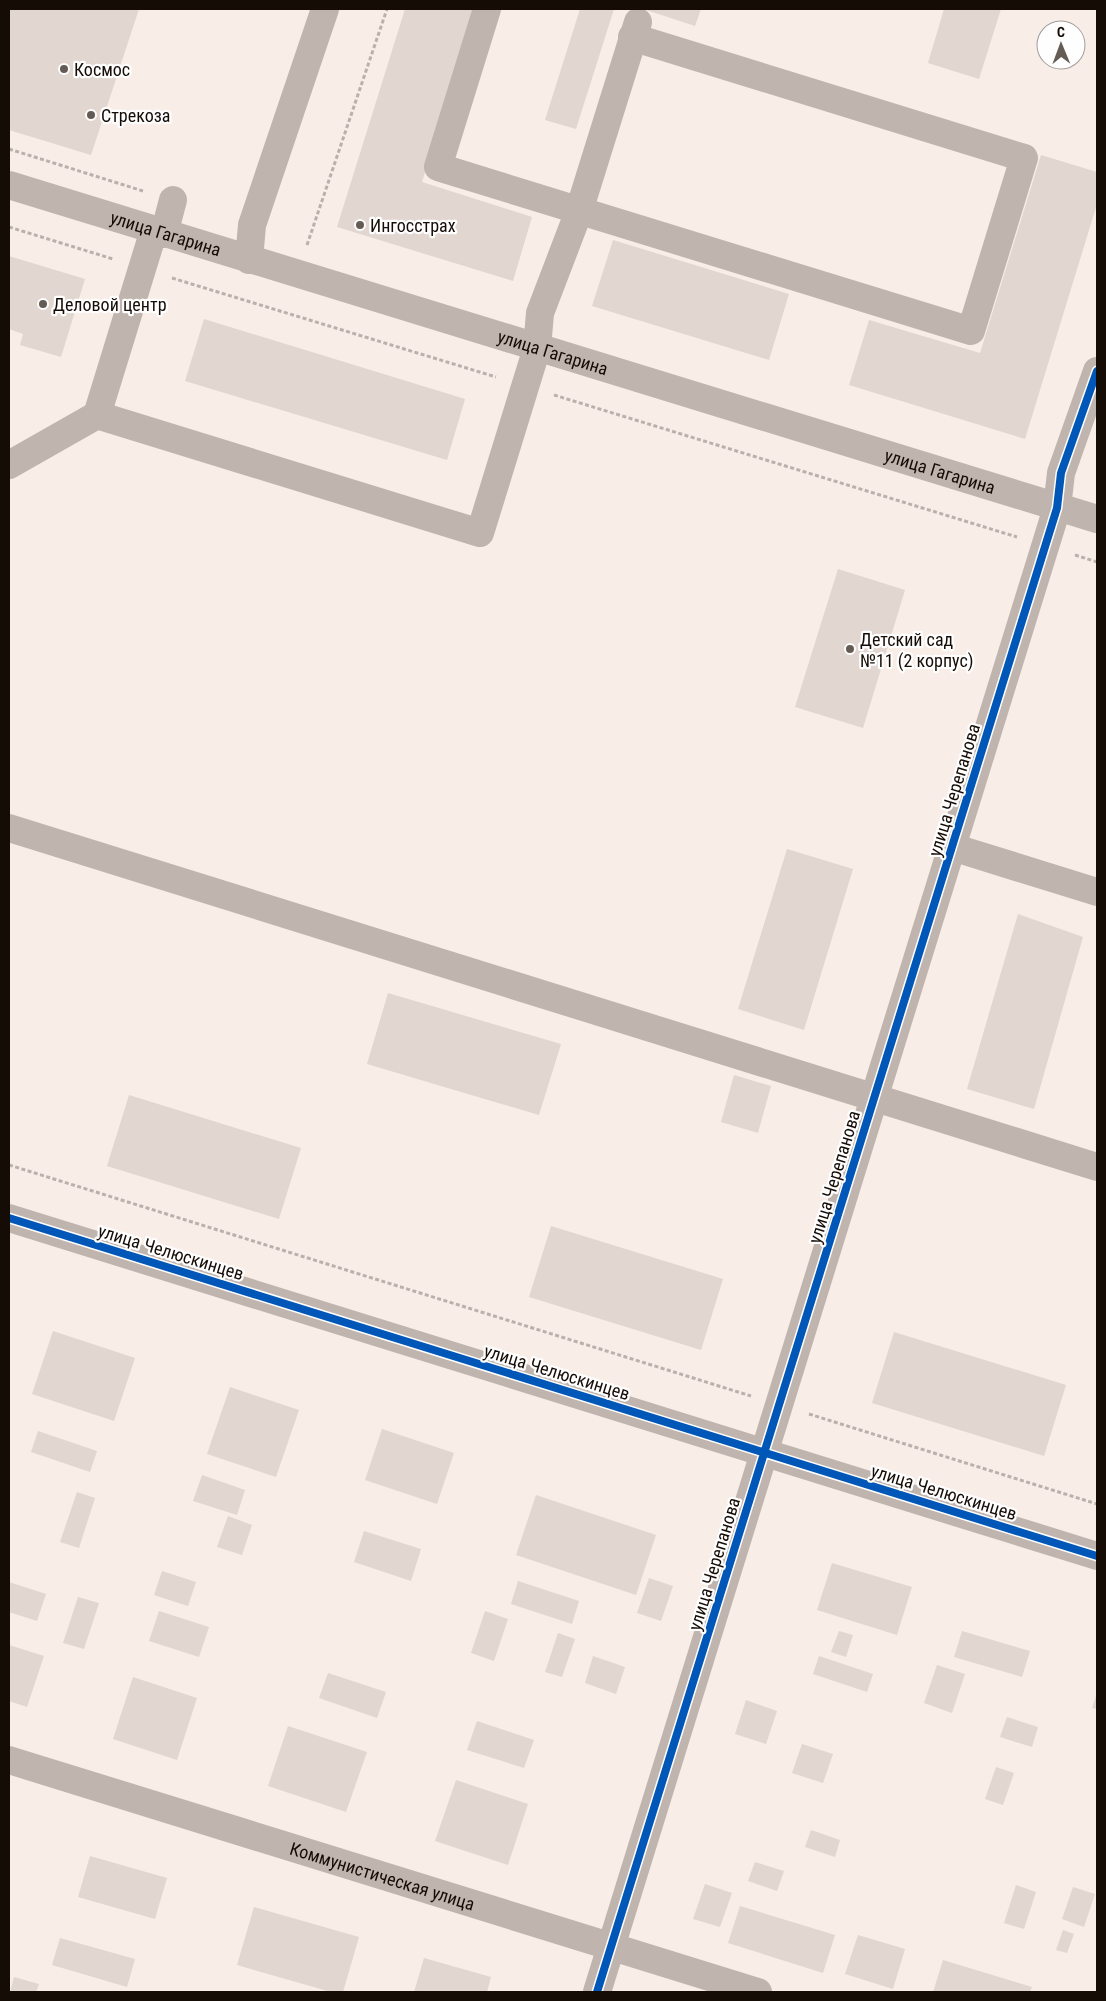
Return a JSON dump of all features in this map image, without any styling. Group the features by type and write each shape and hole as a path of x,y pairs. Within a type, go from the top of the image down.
{"street":[{"path":"249,260 252,225 325,9"},
{"path":"97,415 480,533 537,348 540,313 579,211 635,30 1024,158 971,331 579,211 438,168 487,9"},
{"name":"улица Гагарина","path":"9,185 1097,519"},
{"path":"9,464 97,415 160,232 173,200"},
{"name":"улица Черепанова","path":"597,1992 1057,508 1061,473 1097,371"},
{"path":"9,828 1097,1167"},
{"path":"952,847 1097,892"},
{"name":"улица Челюскинцев","path":"9,1218 1097,1556"},
{"name":"Коммунистическая улица","path":"9,1760 758,1992"}],"path":[{"path":"304,276 308,242 387,9"},
{"path":"9,1165 1097,1504"}],"building":[{"name":"Космос","path":"9,9 139,9 91,155 9,130"},
{"path":"405,9 476,9 422,182 532,217 513,281 337,227"},
{"path":"580,9 614,9 576,129 545,120"},
{"path":"643,9 701,9 695,26"},
{"path":"944,9 1001,9 979,79 928,63"},
{"path":"1041,155 1097,172 1097,204 1025,439 849,385 869,320 980,353"},
{"path":"613,240 789,294 769,360 592,306"},
{"name":"Деловой центр","path":"9,256 85,279 61,357 20,345 23,334 9,329"},
{"path":"204,319 465,399 447,460 185,381"},
{"name":"Детский сад №11 (2 корпус)","path":"838,569 905,590 863,728 795,707"},
{"path":"787,849 853,869 804,1030 738,1009"},
{"path":"1018,914 1083,937 1034,1109 967,1089"},
{"path":"388,993 561,1044 539,1115 367,1064"},
{"path":"734,1075 771,1086 758,1133 721,1122"},
{"path":"129,1095 301,1148 279,1219 107,1166"},
{"path":"551,1226 723,1279 701,1350 529,1297"},
{"path":"53,1331 135,1358 114,1421 32,1394"},
{"path":"894,1332 1066,1385 1044,1456 872,1403"},
{"path":"230,1387 299,1410 276,1477 207,1454"},
{"path":"382,1429 454,1453 437,1504 365,1480"},
{"path":"38,1431 97,1451 90,1472 31,1452"},
{"path":"202,1475 245,1490 237,1515 193,1501"},
{"path":"77,1492 95,1498 79,1548 60,1542"},
{"path":"536,1495 656,1535 636,1595 516,1555"},
{"path":"228,1516 252,1525 242,1555 217,1547"},
{"path":"364,1531 421,1549 411,1581 354,1562"},
{"path":"832,1563 912,1587 897,1635 817,1610"},
{"path":"162,1571 196,1582 188,1606 154,1595"},
{"path":"649,1578 673,1586 661,1621 637,1613"},
{"path":"518,1581 579,1601 572,1624 511,1604"},
{"path":"9,1582 46,1594 37,1621 9,1612"},
{"path":"78,1597 99,1603 84,1649 63,1643"},
{"path":"159,1611 209,1627 199,1657 149,1641"},
{"path":"485,1611 508,1619 494,1661 471,1653"},
{"path":"839,1631 853,1635 846,1657 831,1652"},
{"path":"962,1631 1030,1651 1022,1677 954,1657"},
{"path":"558,1633 575,1639 562,1677 545,1672"},
{"path":"9,1645 44,1656 27,1707 9,1701"},
{"path":"593,1656 625,1667 616,1694 585,1683"},
{"path":"819,1656 873,1674 867,1692 813,1674"},
{"path":"937,1665 965,1674 952,1713 924,1703"},
{"path":"328,1673 386,1692 377,1718 319,1698"},
{"path":"133,1677 197,1698 177,1760 113,1739"},
{"path":"1097,1693 1097,1709 1092,1708"},
{"path":"746,1700 777,1711 766,1744 735,1734"},
{"path":"1007,1717 1038,1727 1032,1747 1000,1737"},
{"path":"477,1721 534,1740 524,1768 467,1750"},
{"path":"288,1726 367,1752 346,1812 268,1786"},
{"path":"802,1744 833,1754 823,1783 792,1773"},
{"path":"996,1767 1014,1773 1003,1805 985,1799"},
{"path":"456,1780 528,1804 508,1865 435,1841"},
{"path":"811,1830 840,1840 835,1857 805,1847"},
{"path":"90,1856 167,1878 155,1919 78,1897"},
{"path":"755,1862 784,1871 777,1891 748,1881"},
{"path":"705,1884 732,1893 720,1927 693,1919"},
{"path":"1016,1885 1036,1892 1024,1929 1004,1923"},
{"path":"1073,1887 1095,1894 1084,1927 1062,1919"},
{"path":"740,1906 835,1935 823,1973 728,1943"},
{"path":"254,1907 359,1937 343,1992 331,1992 237,1965"},
{"path":"1063,1930 1074,1934 1067,1953 1056,1950"},
{"path":"858,1935 905,1949 893,1989 845,1974"},
{"path":"60,1938 135,1959 127,1987 52,1965"},
{"path":"424,1958 491,1977 487,1992 414,1992"},
{"path":"943,1960 1032,1987 1030,1992 933,1992"},
{"path":"14,1977 39,1984 36,1992 10,1992"}],"cycle path":[{"path":"597,1992 1057,508 1061,473 1097,371"},
{"path":"9,1218 1097,1556"}],"place":[{"name":"Космос","path":"64,69"},
{"name":"Стрекоза","path":"91,115"},
{"name":"Ингосстрах","path":"360,225"},
{"name":"Деловой центр","path":"43,304"},
{"name":"Детский сад №11 (2 корпус)","path":"850,649"}]}
